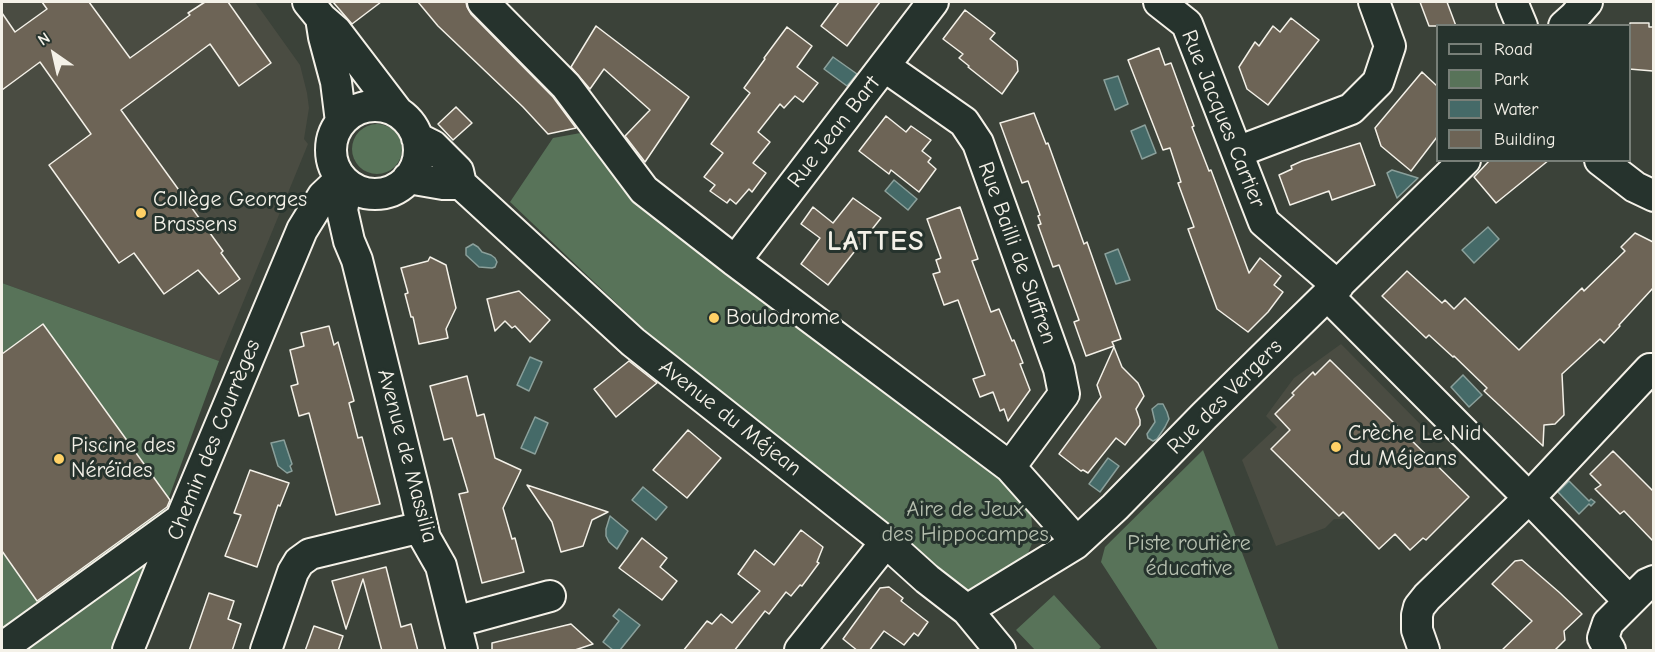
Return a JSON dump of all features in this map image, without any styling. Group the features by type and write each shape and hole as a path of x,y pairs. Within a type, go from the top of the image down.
{"street":[{"path":"483,2 566,86 644,190 1010,467 1066,530 1075,544"},
{"name":"Rue Jean Bart","path":"735,261 933,2"},
{"name":"Rue Jacques Cartier","path":"1159,2 1187,24 1264,222 1333,291 1528,498 1629,601"},
{"path":"1237,152 1351,109 1378,82 1390,46 1374,2"},
{"path":"1566,24 1588,2"},
{"path":"1579,24 1588,2"},
{"path":"1588,2 1591,24"},
{"path":"314,10 336,31 397,111 406,118 417,138 419,152 416,166 408,178 391,190 370,194 359,191 344,182 332,160 331,146 335,131 341,122 352,112 367,106 382,106 397,111"},
{"path":"314,10 324,36 336,82 341,122"},
{"name":"Rue Bailli de Suffren","path":"884,66 964,122 978,143 1059,369 1064,394 1010,467"},
{"name":"Avenue du Méjean","path":"417,138 434,146 458,171 461,184 633,342 886,542 927,579 967,610 1000,651"},
{"name":"Rue des Vergers","path":"967,610 1075,544 1464,162"},
{"path":"1603,162 1635,187 1653,196"},
{"path":"408,178 443,184 461,184"},
{"name":"Chemin des Courrèges","path":"128,651 302,230 323,196 344,182"},
{"name":"Avenue de Massilia","path":"344,182 342,210 425,538 441,566 462,651"},
{"name":"Avenue de Massilia","path":"353,251 364,223 381,193"},
{"path":"302,230 330,231 353,251"},
{"path":"1424,651 1417,630 1417,615 1419,607 1427,597 1528,498 1650,369 1653,369"},
{"path":"2,648 181,519"},
{"path":"266,651 293,572 299,562 310,554 423,527"},
{"path":"800,651 886,542"},
{"path":"1610,651 1603,638 1608,623 1647,584 1653,581"},
{"path":"455,622 550,596"}],"shaded area":[{"name":"Collège Georges Brassens","path":"2,2 255,2 300,65 309,108 304,139 308,144 219,361 2,283"},
{"name":"Crèche Le Nid du Méjeans","path":"1341,344 1430,434 1344,519 1334,519 1325,528 1276,546 1242,460 1277,427 1266,416 1294,378"}],"green space":[{"path":"377,124 391,128 398,135 402,149 398,163 391,170 377,174 363,170 356,163 352,149 356,135 363,128"},
{"name":"Aire de Jeux des Hippocampes","path":"586,132 993,467 1031,511 1033,541 1024,563 982,585 966,590 671,355 510,202 553,138"},
{"path":"2,283 219,361 113,650 2,650"},
{"name":"Piste routière éducative","path":"1203,450 1279,650 1158,650 1101,562 1105,547"},
{"path":"1054,595 1101,647 1098,650 1035,650 1016,630"}],"water":[{"path":"833,57 857,74 847,86 824,69"},
{"path":"1118,76 1128,104 1115,110 1104,80"},
{"path":"1145,125 1156,153 1142,159 1131,131"},
{"path":"1392,170 1418,178 1397,198 1387,173"},
{"path":"894,180 917,199 908,210 885,191"},
{"path":"1488,227 1499,239 1474,263 1462,250"},
{"path":"473,244 482,252 495,258 497,262 495,267 479,267 466,255 466,248"},
{"path":"1118,249 1130,280 1116,284 1105,254"},
{"path":"530,357 542,362 529,391 517,385"},
{"path":"1463,375 1482,395 1469,407 1451,387"},
{"path":"1158,404 1163,404 1169,419 1157,439 1153,441 1148,438 1147,434 1155,422 1152,409"},
{"path":"535,417 548,423 535,454 521,448"},
{"path":"284,440 292,464 290,466 292,471 287,473 278,466 271,443"},
{"path":"1108,458 1119,466 1100,492 1089,484"},
{"path":"1569,481 1589,501 1591,499 1595,502 1591,506 1589,504 1579,514 1558,492"},
{"path":"643,487 667,507 656,520 632,500"},
{"path":"610,516 628,531 617,549 606,536"},
{"path":"619,609 640,625 620,650 613,650 603,642 619,621 613,616"}],"building":[{"path":"42,2 89,2 130,58 205,2 228,2 271,63 239,86 210,44 121,110 223,251 221,253 240,279 219,294 198,270 164,294 134,253 119,263 49,165 91,134 40,62 2,90 2,13 15,32 47,9"},
{"path":"333,2 381,2 352,24"},
{"path":"418,2 466,2 471,14 553,97 576,128 548,134 438,26"},
{"path":"839,2 880,2 847,46 821,26"},
{"path":"1420,2 1447,2 1455,24 1429,26"},
{"path":"965,10 995,33 990,39 1017,61 1018,71 1002,94 968,67 959,58 963,54 943,39"},
{"path":"1291,18 1319,40 1268,105 1247,89 1239,67 1255,42 1259,46 1273,26 1280,32"},
{"path":"1649,23 1649,27 1653,27 1653,71 1631,69 1630,24"},
{"path":"596,26 689,97 645,162 625,136 650,110 604,69 590,89 571,67"},
{"path":"787,27 812,46 797,67 818,83 803,102 795,96 784,108 780,104 758,132 770,142 753,163 766,173 752,192 749,189 736,204 730,199 727,203 710,191 715,185 704,177 723,153 711,144 750,93 744,88"},
{"path":"1159,48 1165,65 1171,63 1194,126 1192,127 1209,171 1211,170 1249,273 1260,258 1281,276 1274,285 1283,292 1268,312 1248,332 1217,309 1188,229 1194,227 1178,183 1181,182 1170,148 1163,150 1128,60"},
{"path":"1422,72 1436,85 1436,138 1411,171 1381,146 1375,128"},
{"path":"456,107 472,123 453,140 438,124"},
{"path":"1034,113 1046,144 1048,143 1084,244 1087,242 1121,339 1112,342 1114,346 1086,356 1074,322 1079,320 1059,265 1053,267 1038,225 1041,224 1038,216 1040,215 1028,181 1022,183 1000,123"},
{"path":"886,116 906,132 911,126 931,140 922,151 931,158 928,162 936,169 919,192 891,170 889,174 859,151"},
{"path":"1360,143 1375,185 1332,200 1329,191 1290,205 1279,175 1302,161"},
{"path":"1488,162 1547,162 1496,203 1474,177"},
{"path":"853,198 881,218 828,285 801,264 820,238 801,224 813,207 833,223"},
{"path":"960,207 978,259 972,261 991,312 999,309 1023,363 1020,364 1030,390 1008,421 1004,409 1000,411 993,392 980,397 973,379 985,375 958,300 944,305 933,274 940,272 936,260 941,258 927,219"},
{"path":"1635,233 1653,242 1653,288 1604,343 1600,339 1562,374 1564,415 1555,424 1544,425 1543,446 1484,391 1487,388 1454,356 1429,335 1426,338 1382,296 1407,271 1442,303 1445,300 1454,309 1465,298 1519,350 1582,288 1584,291 1625,251 1621,247"},
{"path":"430,257 446,265 456,308 446,329 448,338 419,344 405,294 408,293 401,268 428,261"},
{"path":"519,291 550,320 530,342 515,326 512,328 505,321 495,331 487,299"},
{"name":"Piscine des Néréïdes","path":"43,324 170,500 167,507 37,601 2,551 2,354"},
{"path":"329,326 334,345 338,342 354,401 349,403 358,438 362,437 380,504 336,515 309,413 299,416 291,386 298,384 290,350 304,346 301,333"},
{"path":"1114,347 1122,367 1138,383 1144,396 1136,409 1140,425 1125,445 1116,438 1088,473 1081,471 1059,454 1101,397 1097,385"},
{"path":"1330,360 1469,497 1426,540 1423,538 1410,550 1395,534 1379,549 1343,512 1339,516 1271,449 1290,430 1275,414 1313,372 1315,375"},
{"path":"629,361 657,383 616,417 594,389"},
{"path":"467,376 477,416 484,414 495,458 521,470 503,508 512,539 515,538 524,572 482,583 459,494 468,492 452,438 444,440 430,386"},
{"path":"688,430 721,458 687,498 653,470"},
{"path":"1613,451 1653,491 1653,541 1624,511 1620,514 1595,489 1601,485 1590,474"},
{"path":"250,470 289,483 280,506 278,505 257,567 225,556 241,515 234,513"},
{"path":"527,485 608,512 592,520 583,546 561,552 552,522"},
{"path":"801,530 823,547 817,562 819,563 802,586 800,585 791,596 786,592 769,614 765,611 734,651 683,651 707,621 712,624 721,614 732,623 760,591 738,574 755,550 774,565"},
{"path":"642,538 667,558 660,567 677,581 662,600 619,568"},
{"path":"1522,560 1582,614 1564,631 1565,640 1554,651 1501,651 1532,621 1492,584 1515,561"},
{"path":"386,567 401,627 411,624 418,651 382,651 363,579 346,629 332,581"},
{"path":"889,587 903,598 901,601 928,622 918,636 914,633 904,645 884,631 869,651 858,651 843,639 880,588"},
{"path":"209,593 234,601 228,619 241,624 232,651 189,651"},
{"path":"571,624 593,644 572,651 492,651 492,643"},
{"path":"314,626 343,636 338,651 305,651"}],"place":[{"name":"Collège Georges Brassens","path":"141,213"},
{"name":"Boulodrome","path":"714,318"},
{"name":"Crèche Le Nid du Méjeans","path":"1336,447"},
{"name":"Piscine des Néréïdes","path":"59,459"}],"district":[{"name":"LATTES","path":"876,242"}]}
